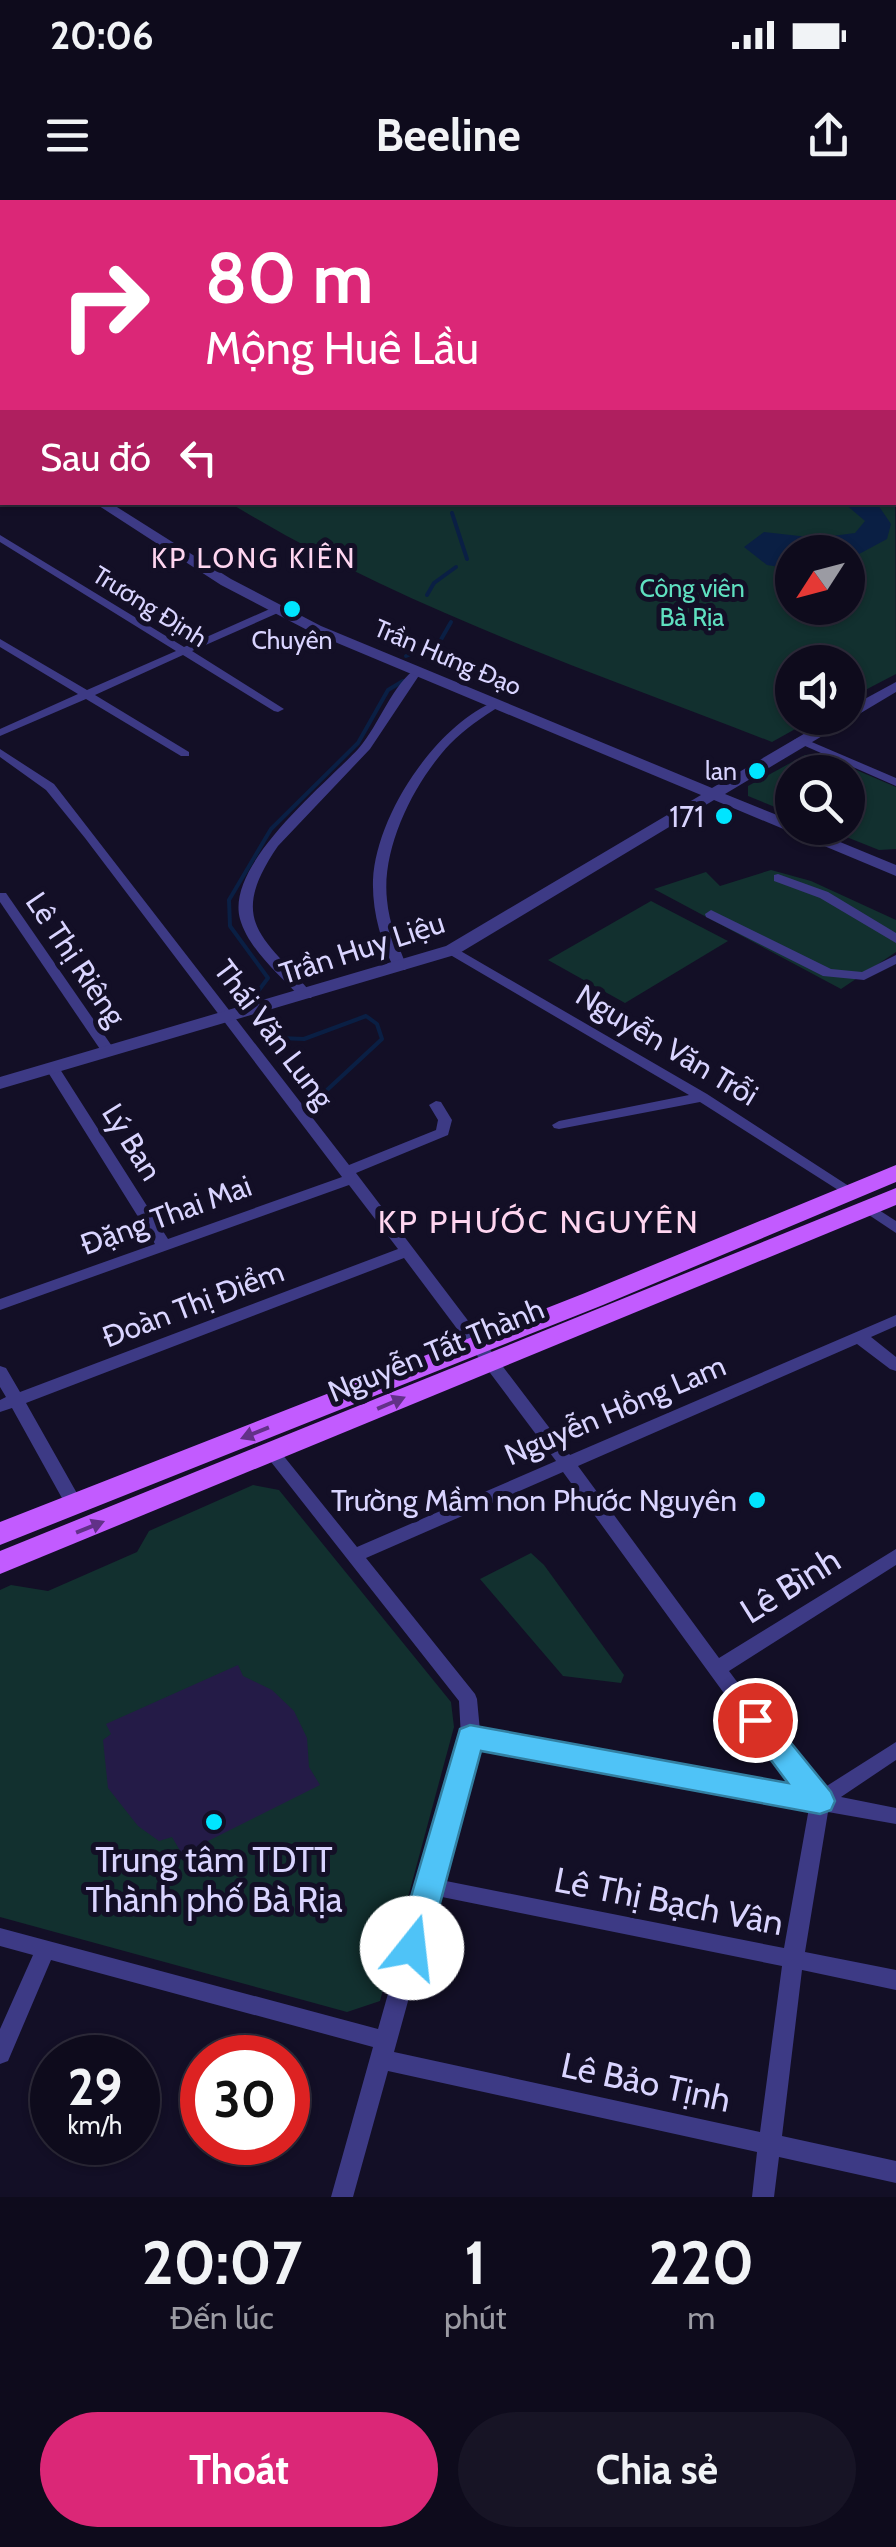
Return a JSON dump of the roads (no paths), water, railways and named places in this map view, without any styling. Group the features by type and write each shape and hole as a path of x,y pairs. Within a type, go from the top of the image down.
{"main road":[{"name":"Nguyễn Tất Thành","path":"0,1534 484,1353 859,1200 896,1173"},
{"name":"Nguyễn Tất Thành","path":"859,1200 896,1196"},
{"name":"Nguyễn Tất Thành","path":"0,1563 272,1453 484,1353"}],"street":[{"name":"Trần Hưng Đạo","path":"104,505 276,610 775,820"},
{"name":"Trương Định","path":"0,538 181,653 278,708"},
{"path":"0,733 276,610"},
{"path":"0,642 185,754"},
{"path":"306,996 256,934 245,914 246,893 266,856 370,744 398,691 417,672"},
{"path":"865,704 896,686"},
{"path":"400,967 379,889 386,836 431,754 451,733 496,704"},
{"name":"Trần Huy Liệu","path":"0,1083 452,950 809,735"},
{"path":"800,740 896,782"},
{"name":"Thái Văn Lung","path":"0,752 42,781 70,810 484,1353 792,1771 820,1801"},
{"name":"Trần Hưng Đạo","path":"840,845 892,865"},
{"path":"778,878 836,901 896,940"},
{"name":"Lê Thị Riêng","path":"2,896 109,1052"},
{"path":"711,914 828,973 864,976 896,959"},
{"name":"Nguyễn Văn Trỗi","path":"452,950 702,1097 896,1228"},
{"name":"Lý Ban","path":"53,1068 164,1245"},
{"path":"559,1125 702,1097"},
{"name":"Đặng Thai Mai","path":"0,1304 347,1175 443,1132 445,1120 436,1105"},
{"name":"Đoàn Thị Điểm","path":"7,1404 406,1252"},
{"name":"Nguyễn Hồng Lam","path":"357,1555 896,1320"},
{"path":"859,1337 896,1365"},
{"path":"0,1372 7,1404 74,1504"},
{"path":"272,1453 468,1699 470,1737 342,2197"},
{"name":"Lê Bình","path":"718,1668 896,1556"},
{"path":"470,1737 896,1816"},
{"path":"763,2197 793,1960 820,1801 896,1750"},
{"name":"Lê Thị Bạch Vân","path":"429,1886 896,1980"},
{"name":"Lê Bảo Tịnh","path":"0,1937 383,2050 896,2172"},
{"path":"0,2054 45,1951"}],"water":[{"path":"846,505 878,505 891,524 887,539 865,551 865,535 840,535 855,533 865,521"},
{"path":"764,532 790,535 775,535 775,566 767,565 744,547"}],"waterway":[{"path":"452,513 467,559"},
{"path":"427,595 434,583 456,567"},
{"path":"406,656 439,643 451,622"},
{"path":"250,1002 268,978 230,926 229,900 271,829 358,743 388,690 403,681"},
{"path":"277,1024 269,1033 280,1038 304,1039 366,1016 377,1024 382,1039 327,1090 320,1105"}],"place":[{"name":"Chuyên","path":"292,609"},
{"name":"lan","path":"757,771"},
{"name":"171","path":"724,816"},
{"name":"Trường Mầm non Phước Nguyên","path":"757,1500"},
{"name":"Trung tâm TDTT Thành phố Bà Rịa","path":"214,1822"}],"district":[{"name":"KP LONG KIÊN","path":"254,558"},
{"name":"KP PHƯỚC NGUYÊN","path":"539,1221"}],"park label":[{"name":"Công viên Bà Rịa","path":"692,602"}]}
